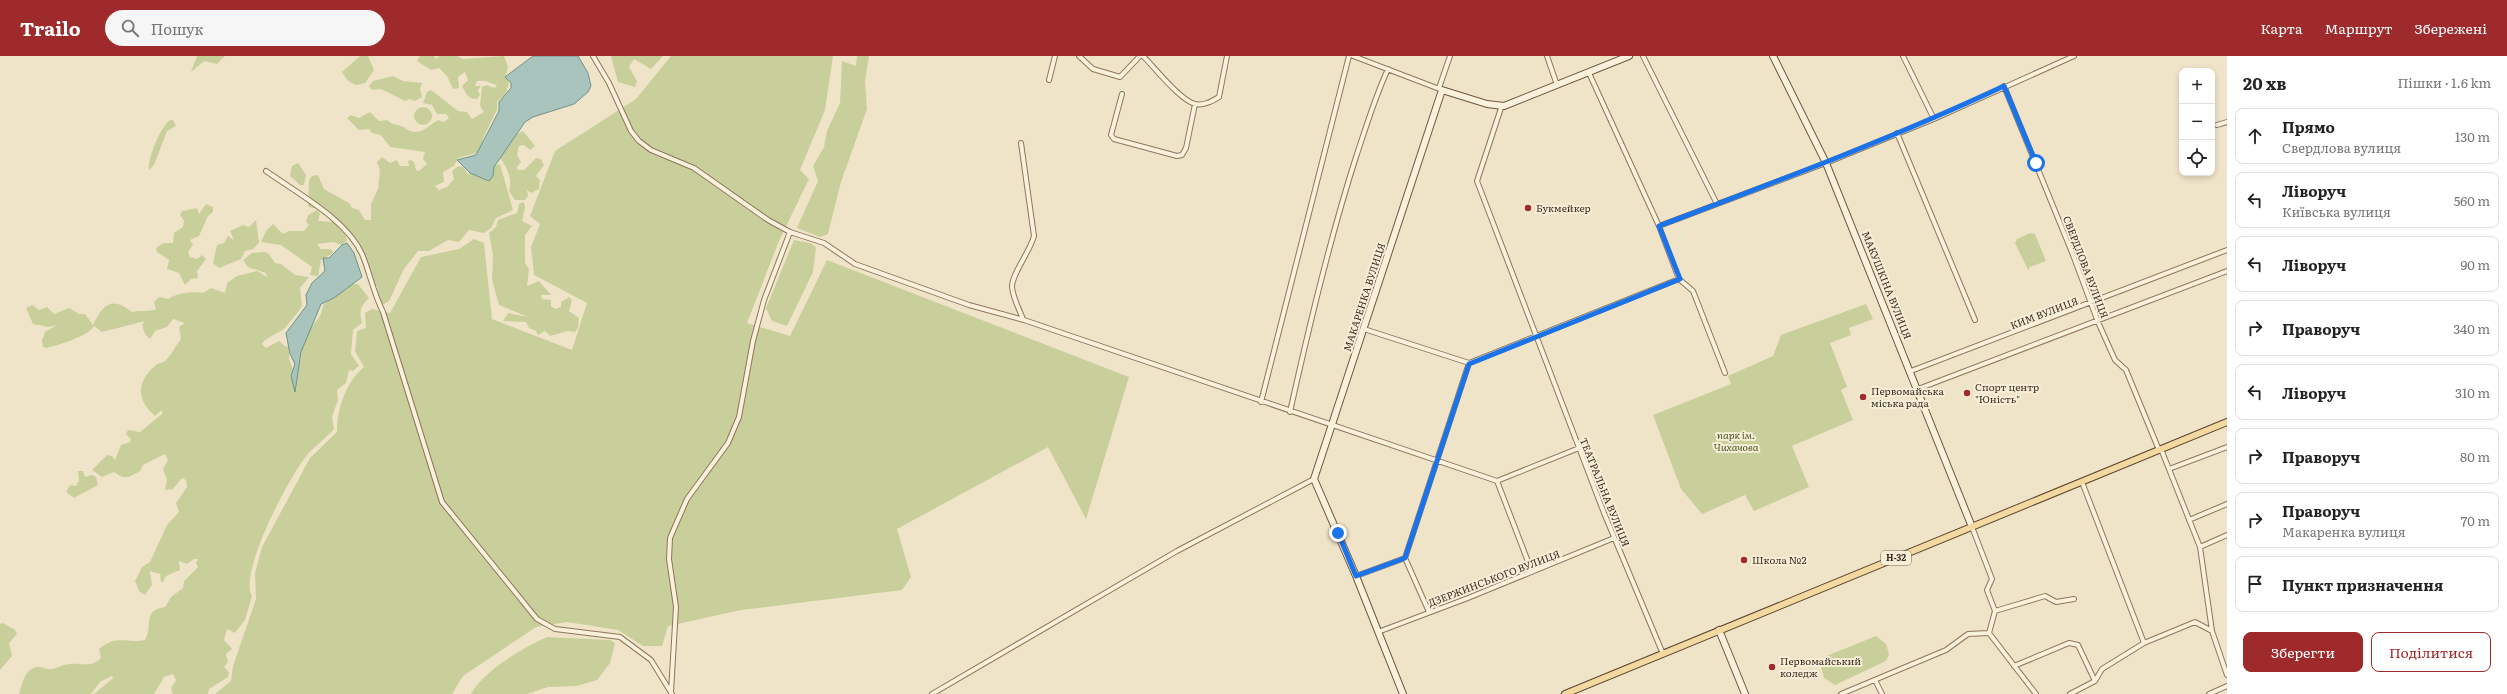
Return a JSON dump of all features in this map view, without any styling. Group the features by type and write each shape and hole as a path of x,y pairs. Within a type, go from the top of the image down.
{"main road":[{"name":"Н-32","path":"1565,694 1577,692 1719,630 2227,422"}],"street":[{"path":"592,56 609,83 632,131 639,141 651,150 694,168 768,220 790,232 824,243 855,264 880,274 969,305 1023,319 1290,412 1497,481 1579,448"},
{"path":"1050,80 1055,56"},
{"path":"1079,56 1093,69 1120,77 1141,56 1181,95 1195,104 1206,104 1219,97 1227,56"},
{"path":"1261,402 1349,56"},
{"path":"1353,56 1441,89 1487,104 1502,105 1589,73 1629,56"},
{"path":"1441,89 1450,56"},
{"path":"1547,56 1557,85"},
{"path":"1643,56 1717,204"},
{"name":"МАКУШКІНА ВУЛИЦЯ","path":"1773,56 1826,163 1911,371 1972,527"},
{"path":"1903,56 1934,119"},
{"path":"1659,226 1826,163 1934,119 2004,86 2074,56"},
{"path":"1290,412 1311,316 1340,209 1379,89 1388,68"},
{"path":"1589,73 1659,226 1680,279 1692,291 1725,373"},
{"name":"СВЕРДЛОВА ВУЛИЦЯ","path":"2004,86 2073,255 2098,322 2115,360 2126,370 2169,469 2200,547 2212,631 2227,675"},
{"name":"МАКАРЕНКА ВУЛИЦЯ","path":"1314,479 1441,89"},
{"path":"1122,94 1111,135 1114,138 1177,156 1182,155 1186,148 1195,104"},
{"name":"ТЕАТРАЛЬНА ВУЛИЦЯ","path":"1502,105 1477,181 1614,538 1663,654"},
{"path":"2217,124 2227,122"},
{"path":"1897,133 1975,320"},
{"path":"1021,143 1034,236 1032,246 1013,281 1014,297 1023,319"},
{"path":"266,172 347,230 362,254 372,291 383,312 442,502 537,619 555,629 620,637 651,660 672,693"},
{"path":"672,693 676,607 669,559 670,538 687,499 728,443 739,417 753,340 764,300 790,232"},
{"name":"КИМ ВУЛИЦЯ","path":"1911,371 2091,304 2227,250"},
{"path":"1918,389 2227,272"},
{"path":"1364,329 1469,364 1537,335 1680,279"},
{"path":"1429,612 1405,558 1469,364"},
{"path":"2169,469 2227,447"},
{"path":"932,694 1177,551 1314,479 1356,576 1403,694"},
{"path":"1497,481 1532,572"},
{"path":"2082,482 2144,642"},
{"path":"2189,520 2227,504"},
{"path":"1972,527 1992,578 1987,590 1996,611 1988,633"},
{"path":"2200,547 2227,534"},
{"name":"ДЗЕРЖИНСЬКОГО ВУЛИЦЯ","path":"1378,632 1532,572 1614,538"},
{"path":"1356,576 1405,558"},
{"path":"1996,611 2045,596 2056,602 2074,599"},
{"path":"2070,694 2095,681 2102,669 2144,642 2195,622 2212,631"},
{"path":"1719,630 1745,694"},
{"path":"1988,633 2036,694"},
{"path":"1841,694 1946,650 1968,634 1988,633"},
{"path":"2014,666 2069,643 2078,645 2095,681"},
{"path":"1875,680 1882,694"},
{"path":"2209,694 2227,686"}],"green space":[{"path":"197,56 225,56 217,64 204,61 191,72"},
{"path":"360,56 368,56 374,70 365,83 356,85 348,81 342,72"},
{"path":"420,56 434,56 436,59 439,56 458,56 462,59 504,56 508,67 506,75 509,83 506,93 497,102 497,110 484,136 481,147 477,153 458,158 454,166 443,172 444,182 435,186 439,190 447,187 454,179 452,171 458,166 463,167 468,174 500,164 513,210 496,218 491,228 484,233 469,230 459,242 448,240 429,251 418,251 404,269 389,301 382,305 376,298 378,287 372,283 366,273 361,253 354,242 341,226 331,217 318,209 308,206 309,180 312,176 318,175 324,189 349,203 352,208 359,210 365,220 371,220 371,204 378,189 380,170 377,162 382,157 390,163 397,160 400,166 409,166 408,161 411,160 414,162 416,170 419,171 427,164 423,159 425,152 390,147 381,135 372,133 369,129 359,130 347,118 351,115 359,118 370,112 379,121 387,120 392,124 402,126 414,132 422,131 438,120 444,122 449,118 446,114 437,114 432,105 423,103 427,92 431,90 458,111 467,112 472,119 484,112 480,106 482,87 486,85 495,88 497,85 485,81 477,81 475,86 481,86 478,90 480,95 477,99 471,98 467,95 462,86 468,80 465,72 458,77 459,88 453,89 447,76 439,68 431,70 417,61"},
{"path":"611,56 663,56 651,69 634,59 629,67 637,81 635,87 618,82"},
{"path":"671,56 833,56 825,110 800,170 809,179 779,241 747,323 790,336 827,260 1129,377 1086,519 1048,447 897,529 911,577 902,590 741,610 668,626 662,646 643,646 618,630 567,622 536,627 463,676 452,694 215,694 231,681 233,666 256,599 255,573 262,547 310,458 337,432 337,423 344,396 352,380 364,367 355,351 357,331 366,328 365,313 372,309 390,313 421,257 459,249 474,239 484,243 492,319 572,350 587,303 534,275 531,247 540,224 530,216 555,151 636,99"},
{"path":"857,56 869,56 865,81 867,109 841,182 828,234 820,237 797,228 818,181 813,166 824,147 827,131 840,103 842,61 856,66"},
{"path":"393,76 403,81 422,83 420,89 422,97 415,101 409,99 405,101 381,89 372,90 369,86 373,81"},
{"path":"423,107 429,110 432,116 429,122 423,125 417,122 414,116 417,110"},
{"path":"173,120 176,126 167,131 154,165 149,170 150,158 155,143 166,123"},
{"path":"523,131 535,146 530,150 524,145 519,146 517,155 521,162 517,167 517,170 524,170 536,158 541,159 544,165 536,176 540,180 539,189 531,193 527,190 528,196 525,200 515,200 509,191 509,174 500,158 510,138"},
{"path":"298,163 306,175 304,185 300,185 290,176 292,166"},
{"path":"524,202 525,207 522,221 532,226 525,235 525,263 529,269 527,286 539,281 551,295 541,295 542,299 551,300 551,306 555,309 561,307 561,302 569,297 572,300 569,311 579,318 578,328 575,332 568,331 550,336 545,331 538,335 536,331 529,328 526,322 503,321 508,313 528,317 499,305 492,280 493,255 489,233 496,227 498,220 517,213 519,204"},
{"path":"206,204 213,207 213,212 208,216 199,236 190,240 193,245 188,252 190,257 197,259 202,255 206,259 197,271 198,278 191,279 185,285 179,273 167,269 169,260 157,252 156,248 163,243 173,243 174,233 183,227 184,221 180,215 182,211 197,208 199,214"},
{"path":"317,210 320,213 318,221 333,222 346,236 347,241 341,245 334,242 317,244 321,249 330,249 333,251 332,254 321,260 318,276 310,275 312,267 281,245 261,242 266,231 273,224 283,234 289,231 304,231 309,225 306,222 308,215"},
{"path":"256,220 259,243 253,249 245,251 241,259 219,268 213,263 217,245 224,243 228,236 234,240 230,231 243,225 249,227"},
{"path":"2030,233 2035,234 2046,261 2030,267 2028,270 2015,243 2017,239"},
{"path":"794,240 810,243 816,247 813,272 787,326 772,321 766,308"},
{"path":"265,252 269,254 275,263 281,264 295,275 309,277 300,288 302,305 299,311 284,329 265,340 262,344 266,348 279,341 285,346 289,347 289,359 294,372 301,359 302,340 320,316 324,304 350,284 358,284 369,298 361,309 362,323 353,330 351,354 359,366 353,371 349,370 346,383 337,390 338,400 332,417 334,429 308,454 279,502 268,524 252,567 250,584 252,596 245,620 235,633 227,629 224,640 232,649 226,654 228,662 224,667 229,672 228,677 209,689 208,694 173,694 171,688 176,680 173,674 164,677 154,694 94,694 113,678 112,676 100,682 91,694 19,694 26,674 36,667 50,669 68,664 90,664 101,658 99,649 106,644 121,640 145,640 149,620 153,612 165,607 171,597 183,588 184,581 198,567 196,563 198,559 194,559 187,564 179,561 180,570 166,576 163,582 161,582 160,574 150,571 152,585 145,595 139,591 135,581 142,567 150,562 167,525 179,512 176,503 187,487 186,480 182,478 173,489 165,490 167,480 163,469 168,460 165,454 143,465 140,471 129,477 122,477 114,472 102,477 92,470 107,455 112,456 115,460 121,445 130,442 131,439 126,434 128,430 140,432 162,414 162,410 155,416 144,403 141,390 142,384 145,377 156,365 165,361 170,356 181,339 179,327 185,323 173,319 167,327 155,331 150,339 145,334 142,325 145,321 102,332 94,326 86,333 65,343 46,348 43,347 42,340 45,332 57,325 48,327 33,324 26,308 32,305 39,310 47,307 54,314 69,308 79,314 85,314 93,325 104,307 109,305 119,304 132,312 156,309 154,302 159,297 168,299 185,293 203,293 211,288 225,293 227,283 237,276 257,271 267,277 266,273 248,267 243,260 252,253"},
{"path":"2078,300 2080,304 2041,319 2040,315"},
{"name":"парк ім. Чихачова","path":"1866,304 1873,319 1849,328 1851,335 1830,343 1847,387 1841,390 1853,420 1792,446 1809,487 1754,511 1745,495 1702,514 1681,489 1653,415 1731,384 1728,376 1773,356 1781,335"},
{"path":"78,471 83,471 85,477 92,475 96,477 98,485 74,498 66,492 70,485 76,486 79,481"},
{"path":"3,623 15,630 17,634 9,643 12,656 0,670 0,624"},
{"path":"1876,636 1886,644 1889,654 1886,661 1835,685 1824,678 1821,667 1824,657"},
{"path":"547,637 610,640 615,643 610,663 597,680 577,686 548,687 527,694 471,694 477,685 494,668 516,653"}],"water":[{"path":"533,56 578,56 588,73 591,86 588,92 574,104 533,117 525,122 494,167 493,176 489,181 470,173 457,160 476,155 499,111 499,102 511,88 511,83 505,77"},
{"path":"347,243 354,253 362,277 334,298 321,304 301,352 295,392 291,376 295,364 290,354 286,333 307,305 306,295 312,283 325,271 323,258 329,258 342,245"}],"place":[{"name":"Букмейкер","path":"1528,208"},
{"name":"Спорт центр \"Юність\"","path":"1967,393"},
{"name":"Первомайська міська рада","path":"1863,397"},
{"name":"Школа №2","path":"1744,560"},
{"name":"Первомайський коледж","path":"1772,667"}],"route":[{"path":"1338,533 1356,576 1405,558 1469,364 1537,335 1680,279 1659,226 1826,163 1934,119 2004,86 2036,163"}]}
